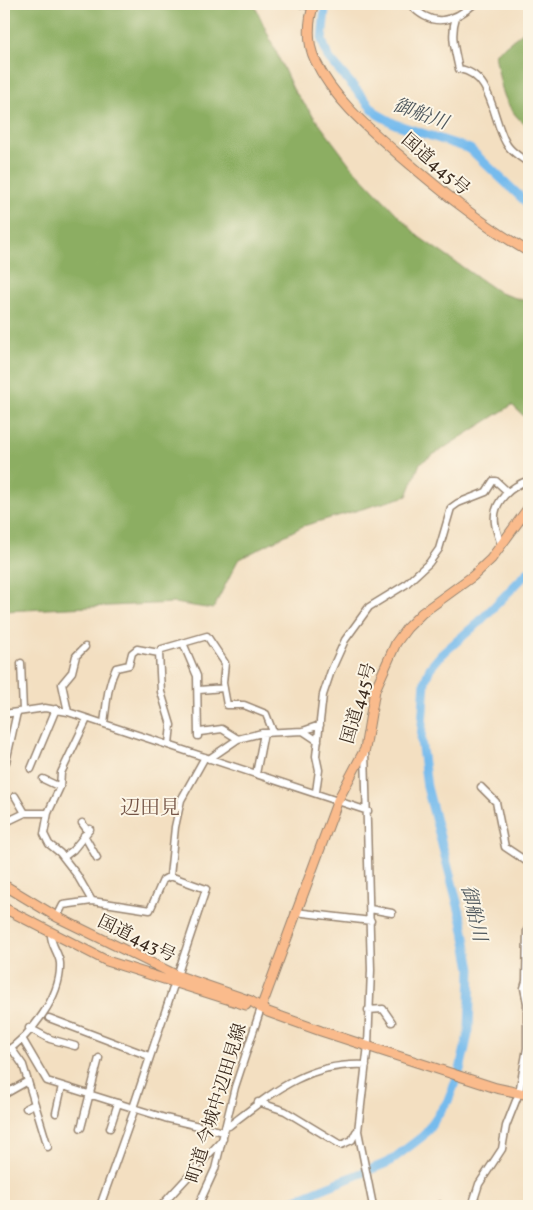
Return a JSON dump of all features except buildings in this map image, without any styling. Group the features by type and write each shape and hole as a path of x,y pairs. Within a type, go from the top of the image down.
{"highway":[{"name":"国道445号","path":"313,6 309,26 314,58 351,110 365,125 449,198 480,222 529,252"},
{"name":"国道445号","path":"261,1008 338,800 365,749 375,690 396,643 406,628 422,612 473,576 491,560 529,506"},
{"name":"国道443号","path":"4,885 56,917 175,979"},
{"name":"国道443号","path":"4,908 51,934 107,961 175,979 423,1065 496,1088 529,1095"},
{"path":"51,934 56,917"}],"street":[{"path":"301,4 313,6"},
{"path":"411,5 421,15 431,19 448,20 456,17 474,4"},
{"path":"456,17 452,28 459,69 470,71 484,87 506,143 529,163"},
{"path":"316,792 319,770 316,756 323,695 331,670 345,640 369,607 405,585 429,562 439,549 451,508 458,503 486,492 493,481 496,480 508,492"},
{"path":"501,545 494,521 503,496 529,480"},
{"path":"169,744 171,725 161,692 159,654 162,649 208,637 225,663 224,688 227,705 244,706 266,714 273,732"},
{"path":"183,643 190,662 195,669 199,690 197,717 199,734 222,730 238,739"},
{"path":"68,712 62,684 72,672 76,656 85,646"},
{"path":"104,723 107,689 116,668 129,665 132,654 137,649 159,654"},
{"path":"6,762 20,712 21,663"},
{"path":"199,690 224,688"},
{"path":"4,714 36,708 68,712 316,792 368,811"},
{"path":"31,769 56,709"},
{"path":"87,719 60,773 60,787 48,813 45,828 46,839 64,857 92,901"},
{"path":"170,876 175,827 181,800 207,758 238,739 264,733 302,731 320,725"},
{"path":"302,731 318,741"},
{"path":"256,774 264,733"},
{"path":"365,749 371,970 368,1045 358,1126 373,1205"},
{"path":"43,779 60,787"},
{"path":"481,787 496,802 506,847 529,863"},
{"path":"15,796 25,813"},
{"path":"4,824 25,813 48,813"},
{"path":"82,823 97,858"},
{"path":"64,857 73,850 87,832"},
{"path":"56,917 63,905 92,901 149,910 164,880 170,876"},
{"path":"100,1206 206,889 170,876"},
{"path":"370,909 392,912"},
{"path":"295,912 371,922"},
{"path":"472,1206 479,1184 502,1149 506,1126 519,1093 528,1048 527,1003 524,988 528,980 527,930"},
{"path":"4,1053 23,1040 29,1028 43,1013 59,981 60,962 51,934"},
{"name":"町道 今城中辺田見線","path":"198,1206 213,1175 261,1008"},
{"path":"368,1010 383,1009 392,1022"},
{"path":"49,1018 149,1056"},
{"path":"29,1028 50,1039 75,1046"},
{"path":"23,1040 45,1080 134,1108 224,1132"},
{"path":"11,1048 23,1065 48,1147"},
{"path":"81,1128 100,1058"},
{"path":"161,1206 224,1132 258,1102 289,1082 316,1071 338,1066 366,1065"},
{"path":"5,1094 28,1081"},
{"path":"56,1113 62,1086"},
{"path":"258,1102 285,1111 341,1145 352,1140 356,1134 356,1125 358,1126"},
{"path":"110,1128 118,1103"},
{"path":"26,1108 35,1104"}],"green space":[{"path":"4,4 254,4 293,89 351,166 419,237 500,293 529,302 529,421 512,405 420,463 407,496 303,526 238,560 213,609 174,603 4,611"},
{"path":"529,27 529,128 513,112 508,104 501,86 495,54"}],"waterway":[{"name":"御船川","path":"328,4 325,9 322,40 328,57 377,114 395,124 470,149 529,205"},
{"name":"御船川","path":"280,1206 389,1162 423,1136 448,1101 460,1070 469,1030 471,969 462,921 427,787 421,740 425,681 430,668 441,655 479,622 529,571"}],"district":[{"name":"辺田見","path":"150,807"}]}
